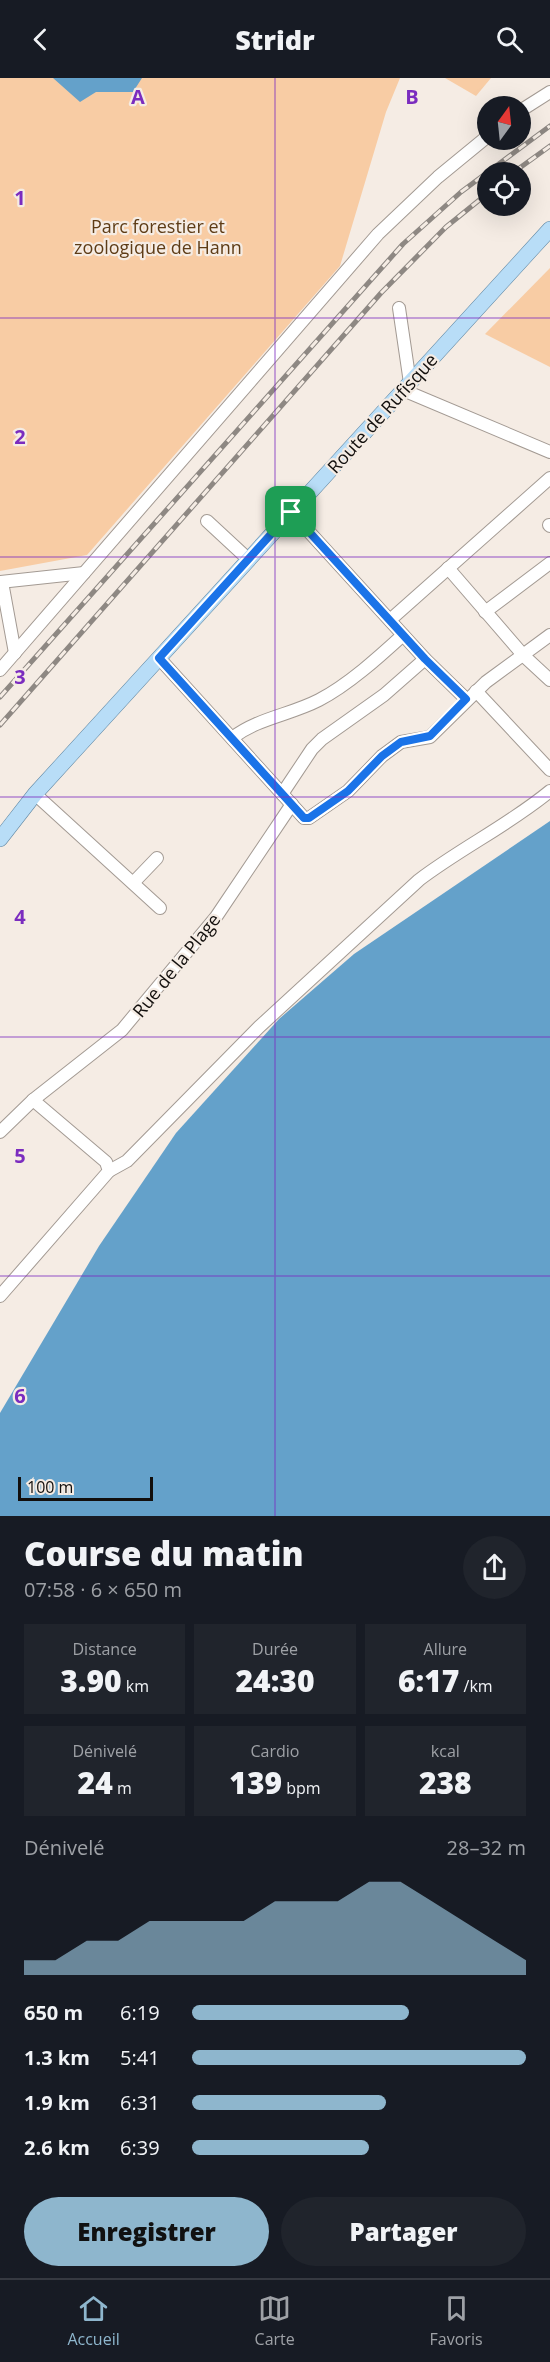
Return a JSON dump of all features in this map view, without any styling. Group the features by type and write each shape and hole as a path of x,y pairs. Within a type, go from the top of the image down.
{"main road":[{"name":"Route de Rufisque","path":"0,839 35,794 550,229"}],"street":[{"path":"531,104 550,92"},
{"path":"0,670 378,234 438,177 477,145"},
{"path":"399,308 406,387 550,452"},
{"path":"390,620 550,478"},
{"path":"291,512 425,659 471,695 550,770"},
{"path":"207,521 248,559"},
{"path":"485,612 550,563"},
{"path":"448,568 524,656 550,680"},
{"path":"15,653 1,582 84,573"},
{"path":"232,738 253,724 284,717 322,698 383,654 403,635"},
{"path":"159,658 304,818 314,818 348,791 382,756 401,742 430,736 471,695 550,635"},
{"path":"282,794 321,739 384,695 425,659"},
{"path":"0,1296 109,1171 127,1161 259,1027 419,880 443,862 515,818 550,791"},
{"path":"35,794 160,908"},
{"name":"Rue de la Plage","path":"0,1132 33,1100 122,1030 216,917 292,804"},
{"path":"133,883 157,858"},
{"path":"33,1100 106,1162 109,1171"}],"green space":[{"name":"Parc forestier et zoologique de Hann","path":"0,78 400,78 386,112 340,266 87,555 0,571"},
{"path":"445,78 491,78 476,96"},
{"path":"550,268 550,367 485,334"}],"water":[{"path":"53,78 142,78 133,92 96,92 80,102"},
{"path":"550,821 550,1516 0,1516 0,1413 99,1246 176,1133 279,1019 354,954"}],"railway":[{"path":"0,697 403,244 461,192 550,126"},
{"path":"528,162 550,146"},
{"path":"0,725 381,293 446,227 477,202"}],"route":[{"path":"291,512 454,690 466,699 430,736 401,742 382,756 348,791 314,818 304,818 159,658 291,512"}]}
